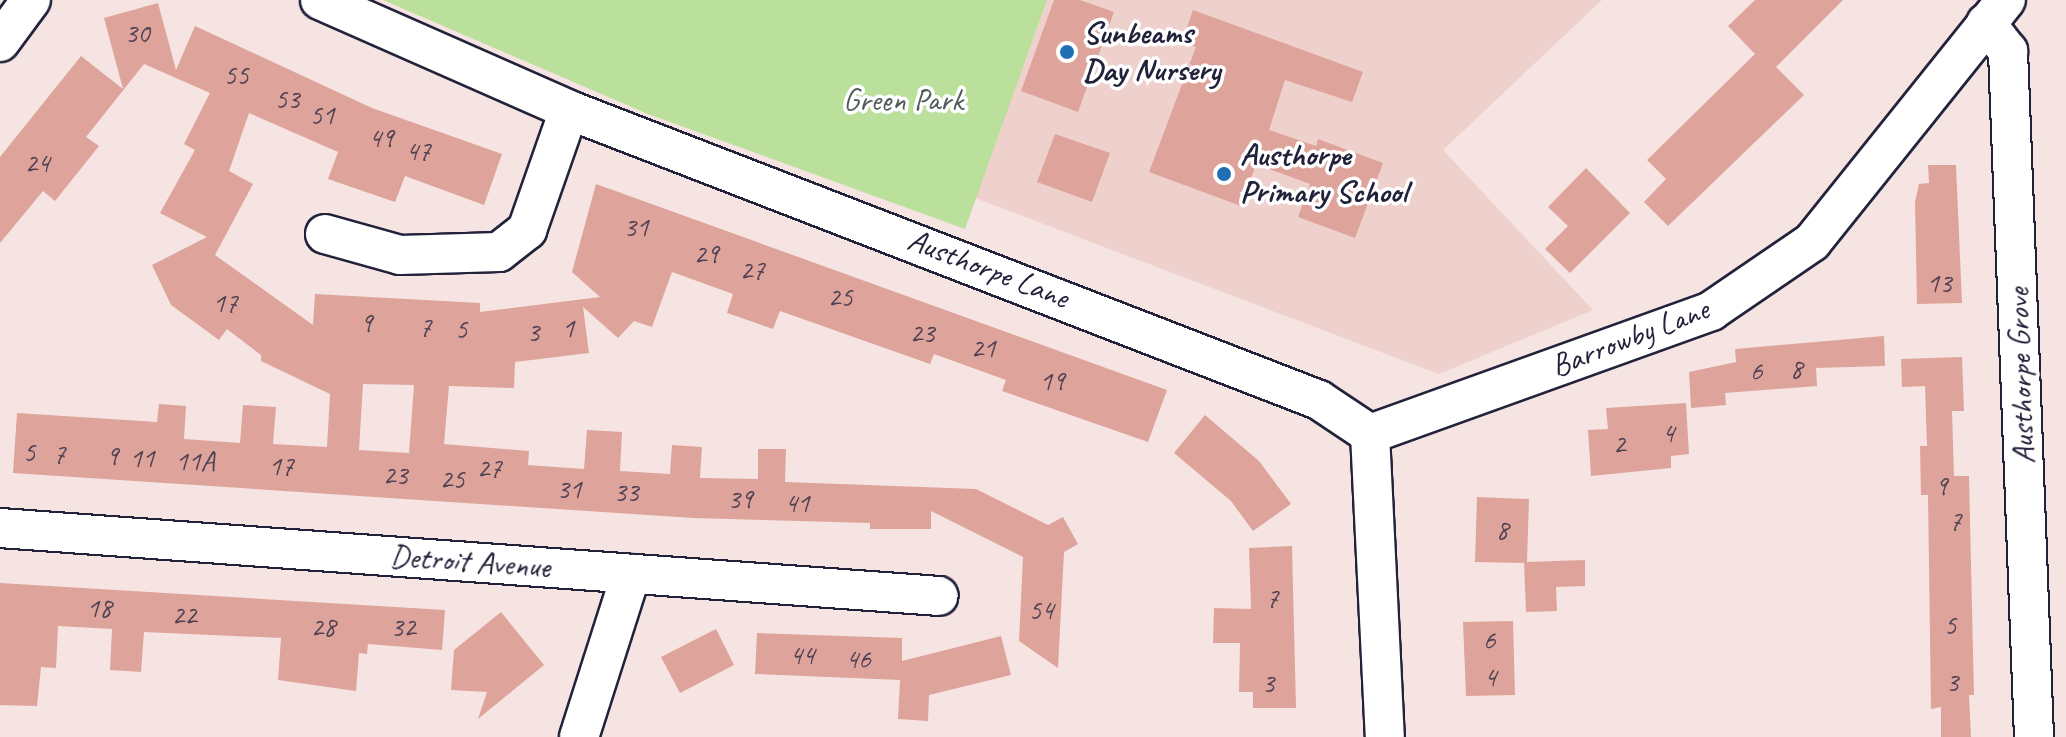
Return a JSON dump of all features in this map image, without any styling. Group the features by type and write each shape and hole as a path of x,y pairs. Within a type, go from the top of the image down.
{"street":[{"path":"0,42 31,0"},
{"name":"Austhorpe Lane","path":"320,0 569,110 1319,400 1370,434"},
{"name":"Barrowby Lane","path":"1370,434 1711,311 1812,242 1996,11"},
{"name":"Austhorpe Grove","path":"1996,11 2008,51 2034,737"},
{"path":"325,234 400,255 499,252 527,230 569,110"},
{"path":"1370,434 1385,737"},
{"name":"Detroit Avenue","path":"0,528 939,596"},
{"path":"579,737 631,574"}],"shaded area":[{"name":"Austhorpe Primary School","path":"1047,0 1602,0 1443,150 1593,310 1439,374 975,198"}],"green space":[{"name":"Green Park","path":"383,0 1047,0 965,229 648,114"}],"building":[{"name":"Sunbeams Day Nursery","path":"1054,0 1080,0 1114,12 1078,112 1021,91"},
{"path":"1755,0 1843,0 1776,67 1804,95 1668,226 1644,202 1666,179 1647,160 1755,54 1728,26"},
{"path":"158,3 176,70 195,26 372,108 502,154 484,205 405,176 395,202 328,179 338,152 249,113 229,171 253,184 215,255 313,325 315,294 480,303 480,312 600,297 572,272 596,184 1167,390 1148,442 1002,391 1006,380 934,354 930,364 780,311 773,329 727,313 733,294 672,272 652,327 634,321 618,338 583,307 589,353 515,362 514,388 449,386 444,444 529,451 528,465 584,469 587,430 622,432 620,471 670,474 672,445 702,447 700,478 758,479 758,449 786,449 785,482 976,489 1048,525 1063,517 1078,544 1064,552 1058,668 1019,641 1023,557 931,511 931,529 870,529 870,523 693,518 13,473 17,413 157,422 159,404 186,406 184,439 240,443 243,405 276,407 273,444 327,447 330,394 261,361 261,355 227,329 219,340 171,305 152,265 207,237 160,213 195,150 184,144 210,93 144,64 86,137 99,146 55,201 43,191 0,243 0,157 81,56 123,89 104,18","holes":["363,384 414,385 409,453 359,450"]},
{"path":"1193,10 1363,72 1352,102 1285,80 1269,130 1316,146 1318,139 1383,163 1355,238 1298,217 1310,184 1256,164 1241,206 1149,172 1196,47 1182,42"},
{"path":"1055,134 1110,153 1092,202 1037,182"},
{"path":"1928,165 1956,165 1962,303 1917,304 1915,202 1919,184 1929,183"},
{"path":"1586,168 1630,213 1570,273 1545,249 1568,226 1548,207"},
{"path":"1884,336 1885,366 1816,368 1817,386 1725,393 1726,405 1691,408 1689,372 1736,362 1735,349"},
{"path":"1962,357 1964,411 1952,411 1954,476 1969,476 1974,695 1969,695 1971,737 1941,737 1941,707 1931,709 1928,495 1921,495 1920,446 1927,446 1925,386 1902,387 1901,359"},
{"path":"1686,403 1689,454 1671,456 1671,468 1591,476 1588,430 1608,429 1606,408"},
{"path":"1205,415 1259,461 1291,504 1253,531 1231,501 1174,453"},
{"path":"1477,497 1529,499 1527,562 1585,560 1585,586 1556,587 1557,611 1526,612 1524,563 1475,562"},
{"path":"1292,546 1296,708 1253,708 1253,692 1239,692 1240,643 1213,643 1214,608 1251,609 1249,548"},
{"path":"0,583 445,610 442,650 368,644 367,654 359,653 356,691 278,680 281,638 144,632 141,672 110,670 112,629 58,626 56,668 41,667 37,706 0,705"},
{"path":"501,612 544,665 478,719 487,692 451,690 454,650"},
{"path":"1513,621 1515,695 1466,696 1463,622"},
{"path":"716,629 734,665 680,693 661,657"},
{"path":"757,633 902,638 902,661 1001,636 1011,675 929,695 928,721 898,719 900,680 755,674"}],"place":[{"name":"Sunbeams Day Nursery","path":"1067,52"},
{"name":"Austhorpe Primary School","path":"1224,174"}]}
